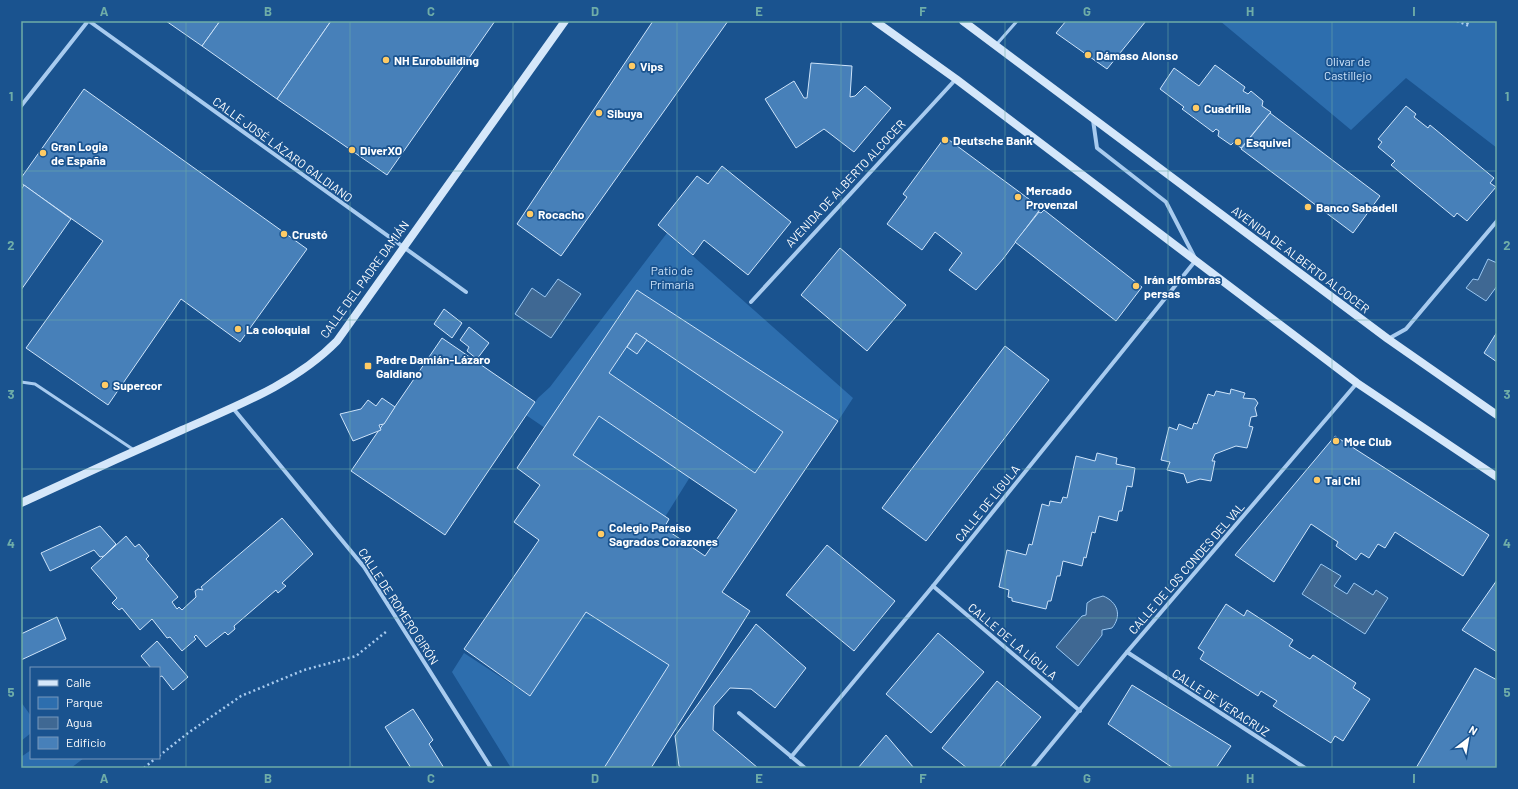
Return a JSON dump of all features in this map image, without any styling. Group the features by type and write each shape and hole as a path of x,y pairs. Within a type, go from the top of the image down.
{"main road":[{"name":"CALLE DEL PADRE DAMIÁN","path":"21,503 232,407 285,381 322,356 337,340 565,21"},
{"path":"875,21 956,79 1357,383 1497,477"},
{"name":"AVENIDA DE ALBERTO ALCOCER","path":"963,21 1388,339 1497,415"}],"street":[{"path":"21,106 88,21"},
{"name":"CALLE JOSÉ LÁZARO GALDIANO","path":"88,21 402,248 466,292"},
{"name":"AVENIDA DE ALBERTO ALCOCER","path":"751,302 956,79"},
{"path":"1093,117 1097,148 1166,202 1196,260"},
{"path":"1388,339 1406,329 1497,221"},
{"name":"CALLE DE LÍGULA","path":"791,757 933,586 1196,260"},
{"name":"CALLE DE LOS CONDES DEL VAL","path":"1032,768 1127,652 1357,383"},
{"name":"CALLE DE ROMERO GIRÓN","path":"232,407 364,567 491,768"},
{"name":"CALLE DE LA LÍGULA","path":"933,586 1080,711"},
{"name":"CALLE DE VERACRUZ","path":"1127,652 1305,768"},
{"path":"739,713 805,768"}],"lane":[{"path":"996,45 1017,21"},
{"path":"21,382 35,384 135,451"}],"path":[{"path":"1457,21 1469,26 1466,21"},
{"path":"160,755 188,733 241,696 304,670 356,656 399,622"},
{"path":"144,768 155,759"}],"green space":[{"name":"Olivar de Castillejo","path":"1220,21 1497,21 1497,148 1406,78 1351,130"},
{"name":"Patio de Primaria","path":"667,233 853,398 838,421 637,290 545,428 526,415 538,398 550,387"},
{"path":"647,340 783,432 755,473 609,373 627,347 637,353"},
{"path":"599,416 690,477 665,517 573,455"},
{"path":"586,612 669,665 604,768 511,768 452,672 464,653 530,696"},
{"path":"21,702 30,715 30,734 21,741"},
{"path":"30,751 30,759 83,759 71,768 21,768 21,757"}],"water":[{"path":"1488,259 1497,263 1497,286 1486,301 1466,288 1473,279 1478,280"},
{"path":"558,279 581,294 551,338 515,314 532,288 545,297"},
{"path":"1321,564 1341,576 1334,586 1347,594 1354,583 1373,595 1376,590 1388,598 1365,634 1302,594"},
{"path":"1103,596 1115,606 1118,614 1117,619 1112,628 1102,630 1102,635 1078,666 1056,647 1082,616 1086,615 1087,603 1093,599"}],"building":[{"path":"166,21 220,21 202,46"},
{"path":"220,21 331,21 277,99 202,46"},
{"name":"NH Eurobuilding","path":"331,21 495,21 387,175 277,99"},
{"path":"653,21 728,21 561,256 517,224"},
{"path":"1066,21 1146,21 1107,69 1056,33"},
{"path":"811,63 852,66 850,97 855,96 865,86 891,108 854,152 824,129 796,148 765,99 794,81 804,98 807,98"},
{"path":"1215,65 1245,87 1243,91 1248,94 1251,91 1263,101 1262,106 1271,112 1241,148 1234,142 1231,145 1218,136 1219,131 1216,129 1213,132 1182,109 1184,107 1160,89 1174,68 1199,86"},
{"path":"84,89 307,249 240,342 181,299 108,405 26,348 103,241 21,183 21,178"},
{"path":"1406,106 1416,114 1414,117 1428,128 1430,125 1494,178 1490,183 1496,187 1467,221 1457,213 1454,217 1391,165 1395,161 1378,147 1382,142 1378,139"},
{"path":"1270,113 1380,196 1353,233 1241,149"},
{"path":"945,137 1041,208 1003,259 976,290 949,270 962,253 935,232 922,250 887,224 907,197 903,194"},
{"path":"722,166 791,222 748,275 704,240 693,255 658,225 697,176 708,184"},
{"path":"24,185 71,219 21,290 21,190"},
{"path":"1044,210 1142,287 1116,321 1015,242 1039,212 1041,213"},
{"path":"840,248 906,305 867,351 801,295"},
{"name":"Colegio Paraíso Sagrados Corazones","path":"637,290 838,421 722,592 750,611 651,768 604,768 669,665 586,612 530,696 464,649 539,540 514,522 540,485 517,468","holes":["636,333 783,432 755,473 609,373","599,416 737,510 705,556 664,528 669,519 573,455"]},
{"path":"444,309 462,323 452,338 434,324"},
{"path":"469,327 489,343 477,359 467,351 469,347 460,340"},
{"path":"1497,332 1497,362 1484,353"},
{"path":"636,333 647,340 637,354 627,347"},
{"path":"442,338 535,402 445,535 351,471"},
{"path":"1005,346 1049,380 926,541 882,508"},
{"path":"1231,389 1245,393 1243,398 1255,399 1258,403 1255,408 1257,416 1251,417 1249,426 1253,427 1247,448 1236,446 1215,454 1212,461 1215,461 1211,481 1200,479 1187,483 1184,474 1167,470 1170,462 1161,460 1169,427 1177,430 1179,424 1192,429 1194,423 1197,424 1208,394 1214,396 1216,391 1230,394"},
{"path":"382,398 395,407 384,424 379,425 381,430 353,441 340,414 361,409 368,400 376,406"},
{"path":"1335,436 1489,535 1463,576 1395,532 1385,548 1378,544 1369,558 1361,553 1356,560 1336,546 1338,542 1311,524 1274,582 1235,555"},
{"path":"1097,453 1117,458 1116,464 1135,468 1132,487 1127,486 1122,511 1119,511 1117,521 1099,516 1095,533 1092,532 1086,558 1084,557 1082,566 1063,561 1060,576 1057,576 1051,601 1048,601 1046,609 1012,601 1012,598 1008,597 1009,590 999,587 1007,550 1026,555 1029,544 1032,545 1042,504 1049,506 1050,501 1061,503 1063,497 1067,498 1076,456 1095,461"},
{"path":"282,518 313,554 282,583 286,586 278,593 276,590 234,626 235,629 228,635 225,632 206,647 196,635 194,637 196,639 182,651 170,637 167,638 152,619 140,630 122,608 119,610 112,603 117,598 91,568 126,536 135,547 139,544 149,556 146,559 178,597 172,602 177,609 179,607 182,610 196,597 195,591 198,589 203,590 201,587"},
{"path":"100,526 116,544 104,556 100,557 94,550 50,571 41,553"},
{"path":"827,545 895,601 854,651 786,595"},
{"path":"1497,580 1497,652 1462,630"},
{"path":"1226,604 1244,616 1247,610 1293,640 1289,646 1310,659 1313,655 1356,683 1353,688 1370,699 1343,741 1335,736 1331,743 1273,706 1277,701 1261,691 1258,696 1200,659 1204,652 1198,648"},
{"path":"57,617 66,639 21,660 21,634"},
{"path":"756,624 806,668 775,708 751,689 730,688 714,706 713,730 758,768 682,768 679,766 675,736"},
{"path":"938,633 984,672 931,733 886,694"},
{"path":"157,641 188,677 173,690 162,676 160,677 160,667 150,667 141,656"},
{"path":"1475,668 1497,680 1497,768 1416,768"},
{"path":"997,681 1041,717 999,768 967,768 942,748"},
{"path":"1132,685 1231,746 1216,768 1173,768 1108,724"},
{"path":"413,709 433,740 429,744 444,768 411,768 385,727"},
{"path":"886,735 914,768 858,768"}],"place":[{"name":"Dámaso Alonso","path":"1088,55"},
{"name":"NH Eurobuilding","path":"386,60"},
{"name":"Vips","path":"632,66"},
{"name":"Cuadrilla","path":"1196,108"},
{"name":"Sibuya","path":"599,113"},
{"name":"Deutsche Bank","path":"945,140"},
{"name":"Esquivel","path":"1238,142"},
{"name":"DiverXO","path":"352,150"},
{"name":"Gran Logia de España","path":"43,153"},
{"name":"Mercado Provenzal","path":"1018,197"},
{"name":"Banco Sabadell","path":"1308,207"},
{"name":"Rocacho","path":"530,214"},
{"name":"Crustó","path":"284,234"},
{"name":"Irán alfombras persas","path":"1136,286"},
{"name":"La coloquial","path":"238,329"},
{"name":"Padre Damián-Lázaro Galdiano","path":"368,366"},
{"name":"Supercor","path":"105,385"},
{"name":"Moe Club","path":"1336,441"},
{"name":"Tai Chi","path":"1317,480"},
{"name":"Colegio Paraíso Sagrados Corazones","path":"601,534"}]}
